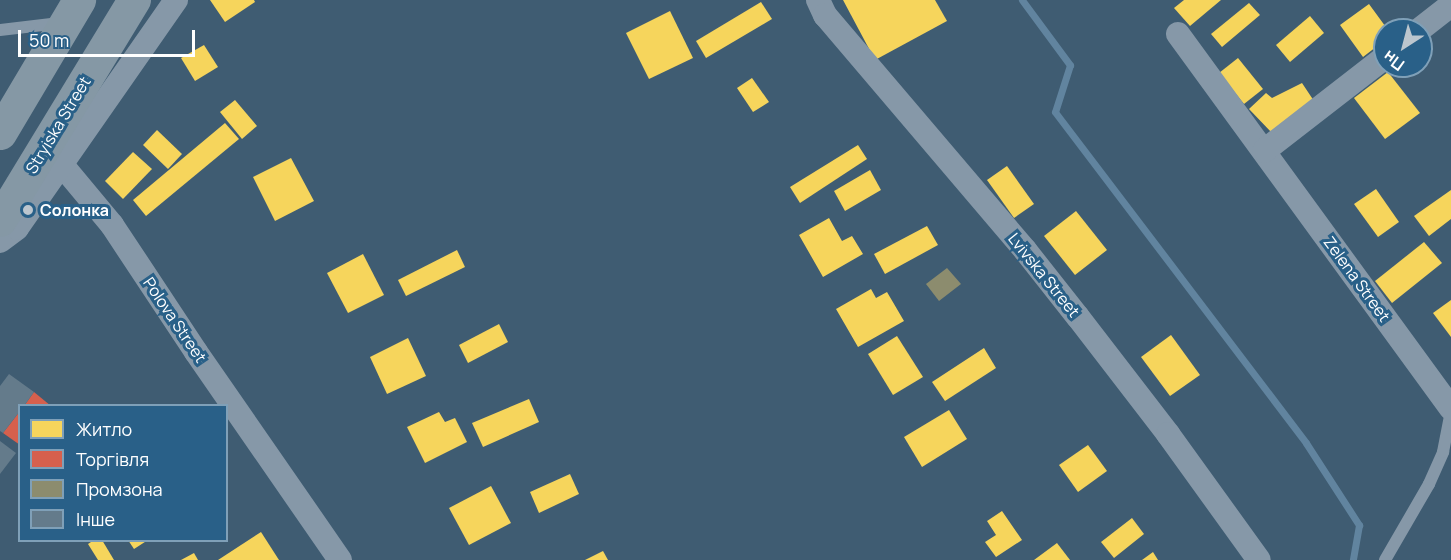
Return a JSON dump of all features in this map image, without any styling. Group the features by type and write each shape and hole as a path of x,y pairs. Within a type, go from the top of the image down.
{"highway":[{"name":"Stryiska Street","path":"0,220 134,0"},
{"path":"0,133 73,11"}],"street":[{"path":"0,241 17,228 176,0"},
{"name":"Lvivska Street","path":"818,0 825,15 1071,309 1168,434 1258,560"},
{"path":"1433,19 1451,5"},
{"name":"Zelena Street","path":"1178,34 1451,410"},
{"path":"1264,151 1373,66"},
{"name":"Polova Street","path":"62,165 112,225 196,352 340,560"}],"lane":[{"path":"0,30 73,11"},
{"path":"1385,560 1429,484 1443,452 1451,410"}],"building: Житло":[{"path":"210,0 254,0 255,2 225,22"},
{"path":"843,0 935,0 947,21 875,60"},
{"path":"1184,0 1221,0 1190,26 1174,8"},
{"path":"761,2 772,19 706,58 696,41"},
{"path":"1249,3 1260,15 1222,47 1211,34"},
{"path":"1369,4 1379,18 1373,18 1373,49 1363,57 1340,25"},
{"path":"670,11 693,58 649,79 626,33"},
{"path":"1310,16 1324,33 1290,62 1276,45"},
{"path":"204,45 218,67 195,81 181,58"},
{"path":"1238,58 1263,89 1244,104 1219,73"},
{"path":"752,78 769,102 753,112 737,88"},
{"path":"1380,78 1393,78 1420,113 1385,139 1354,98"},
{"path":"1302,83 1314,101 1272,133 1249,109 1266,93 1272,98"},
{"path":"235,100 257,126 242,139 220,112"},
{"path":"225,123 239,139 146,216 133,200"},
{"path":"157,130 182,154 168,169 143,145"},
{"path":"858,145 867,159 800,203 790,187"},
{"path":"133,152 152,169 123,199 105,181"},
{"path":"291,158 314,201 275,221 253,177"},
{"path":"1007,166 1034,204 1014,218 987,180"},
{"path":"870,170 881,190 845,211 834,191"},
{"path":"1376,189 1399,222 1378,237 1354,204"},
{"path":"1451,190 1451,219 1429,236 1414,216"},
{"path":"1076,211 1107,250 1075,275 1044,236"},
{"path":"829,218 842,241 852,236 863,254 823,277 799,235"},
{"path":"927,226 938,245 885,274 874,254"},
{"path":"1424,242 1442,263 1392,303 1375,281"},
{"path":"457,250 465,267 406,296 398,280"},
{"path":"363,254 384,295 348,313 327,273"},
{"path":"871,289 876,298 887,292 904,321 858,347 836,309"},
{"path":"1451,300 1451,337 1433,313"},
{"path":"499,324 508,342 468,363 459,345"},
{"path":"1171,335 1200,375 1170,396 1141,357"},
{"path":"897,336 923,377 893,395 868,354"},
{"path":"408,338 426,376 387,394 370,357"},
{"path":"984,348 996,368 945,401 932,382"},
{"path":"529,399 539,422 483,447 472,423"},
{"path":"949,410 967,439 922,467 904,437"},
{"path":"439,412 445,422 455,418 467,442 425,463 407,427"},
{"path":"1088,445 1107,471 1078,492 1059,465"},
{"path":"570,474 579,494 539,513 530,492"},
{"path":"491,486 511,523 469,545 449,508"},
{"path":"1002,511 1022,540 996,557 985,542 996,535 987,521"},
{"path":"1132,518 1144,534 1114,558 1101,542"},
{"path":"261,532 279,560 218,560"},
{"path":"103,542 114,560 98,560 88,544"},
{"path":"129,542 145,542 134,549"},
{"path":"1057,543 1070,560 1034,560"},
{"path":"603,551 608,560 585,560"},
{"path":"1153,552 1158,560 1142,560"},
{"path":"194,553 198,560 181,560"}],"building: Торгівля":[{"path":"34,392 49,404 25,404"},
{"path":"18,414 18,444 3,433"}],"building: Промзона":[{"path":"947,268 961,284 939,301 926,284"}],"building: Інше":[{"path":"9,374 34,392 25,404 18,404 18,414 3,433 0,431 0,386"},
{"path":"0,441 16,453 0,474"}],"waterway":[{"path":"1022,0 1070,65 1055,112 1306,443 1359,525 1353,560"}],"place":[{"name":"Солонка","path":"28,210"}]}
